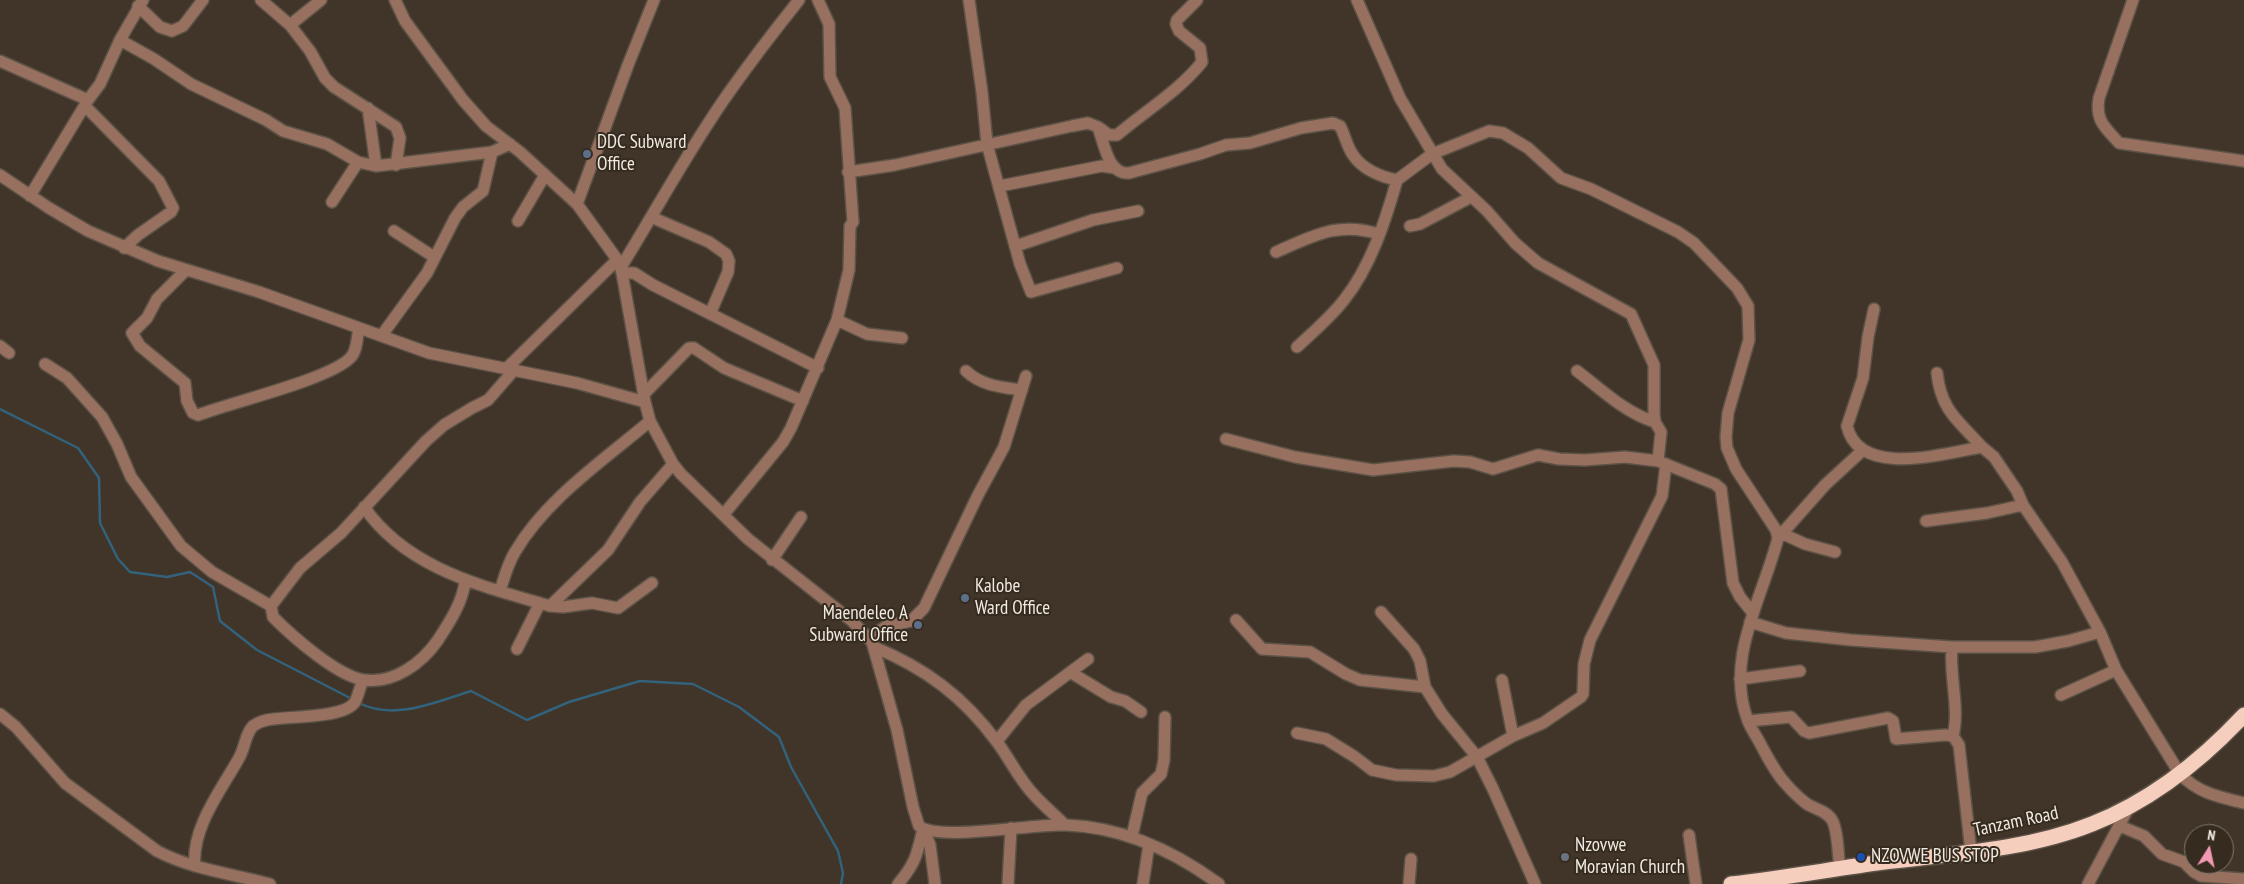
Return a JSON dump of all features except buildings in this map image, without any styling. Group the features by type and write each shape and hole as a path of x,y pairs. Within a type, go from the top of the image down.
{"highway":[{"name":"Tanzam Road","path":"1731,884 1778,881 1840,869 1972,852 2040,840 2091,824 2130,807 2180,774 2223,738 2244,715"}],"street":[{"path":"30,196 100,84 120,40 140,3 160,27 172,31 183,26 204,0"},
{"path":"261,0 290,25 310,52 325,78 334,87 392,123 399,131 396,165"},
{"path":"290,25 321,0"},
{"path":"395,0 405,21 463,100 486,126 510,144 577,204 620,267 644,399 650,421 672,464 772,560 836,608 872,642 932,677 974,714 997,741 1034,795 1065,825"},
{"path":"577,204 654,0"},
{"path":"271,606 304,563 320,552 341,533 426,441 450,421 488,400 511,369 620,267 729,92 799,0"},
{"path":"724,514 783,442 792,428 837,320 849,270 850,226 853,222 845,108 830,77 829,24 818,0"},
{"path":"969,0 988,144 1023,273 1032,292 1117,268"},
{"path":"848,172 895,165 1072,126 1088,124 1098,127 1109,135 1117,135 1175,90 1202,62 1200,48 1176,24 1177,20 1197,0"},
{"path":"1297,733 1326,739 1372,770 1396,775 1434,776 1444,774 1514,736 1543,723 1583,694 1584,664 1590,640 1662,496 1661,432 1655,422 1654,365 1630,314 1538,263 1515,243 1487,211 1442,169 1400,98 1357,0"},
{"path":"2133,0 2099,98 2097,110 2099,121 2119,143 2244,161"},
{"path":"120,40 154,59 191,84 266,120 274,127 327,144 358,162 376,166 396,165 492,152 510,144"},
{"path":"0,61 87,103 159,181 172,208 171,212 138,235 124,248"},
{"path":"368,108 376,166"},
{"path":"1098,127 1115,168 1122,174 1200,154 1226,145 1250,143 1301,128 1333,123 1340,126 1352,155 1377,174 1397,180"},
{"path":"1297,347 1343,302 1356,285 1370,258 1397,180 1432,154 1490,131 1503,133 1528,148 1566,181 1591,189 1686,237 1737,288 1748,306 1749,340 1728,413 1726,427 1727,448 1736,469 1780,535 1835,552"},
{"path":"382,335 418,287 459,212 483,191 492,152"},
{"path":"332,202 358,162"},
{"path":"1000,186 1102,166 1115,168"},
{"path":"0,175 30,196 88,231 124,248 186,270 259,292 382,335 412,348 447,358 511,369 644,399"},
{"path":"518,221 545,175"},
{"path":"1410,226 1420,224 1471,198"},
{"path":"1016,246 1093,220 1138,211"},
{"path":"651,217 717,246 726,254 729,261 728,272 710,314"},
{"path":"1276,252 1306,238 1336,229 1361,228 1379,234"},
{"path":"394,231 434,257"},
{"path":"620,267 818,368"},
{"path":"186,270 157,299 148,318 132,333 140,346 185,383 187,401 193,413 207,412 328,372 347,361 353,354 359,328"},
{"path":"1874,309 1863,378 1847,426 1849,432 1863,450 1878,456 1897,459 1982,447"},
{"path":"837,320 866,334 902,338"},
{"path":"644,399 684,353 689,348 694,348 724,368 803,401"},
{"path":"45,364 67,378 102,417 117,444 131,477 181,546 212,572 271,606 274,617 304,645 361,685 401,673 426,654 452,616 462,596 465,581"},
{"path":"966,371 973,378 988,384 1022,390"},
{"path":"1577,371 1640,418 1655,422"},
{"path":"1937,373 1940,389 1948,411 1994,457 2017,491 2023,505 2062,562 2100,632 2116,670 2180,774 2194,787 2207,794 2244,803"},
{"path":"872,642 887,626 911,621 924,608 978,495 1004,447 1026,376"},
{"path":"500,591 511,559 525,536 559,499 650,421"},
{"path":"1226,439 1286,455 1373,470 1454,461 1470,462 1493,468 1538,455 1558,459 1585,460 1625,457 1662,463 1715,484 1721,489 1733,583 1751,617 1786,633 1851,640 1952,647 2034,647 2068,641 2100,632"},
{"path":"1840,869 1832,820 1824,812 1809,805 1785,783 1768,759 1748,722 1740,679 1751,617 1764,586 1780,535 1825,485 1863,450"},
{"path":"517,649 545,604 608,550 640,502 672,464"},
{"path":"1926,521 1987,513 2023,505"},
{"path":"364,507 380,527 401,545 447,573 465,581 545,604 564,607 592,603 618,608 652,583"},
{"path":"772,560 801,517"},
{"path":"1381,612 1416,654 1425,687 1442,714 1477,757 1535,884"},
{"path":"1236,620 1262,649 1310,652 1360,680 1425,687"},
{"path":"872,642 897,730 913,807 917,821 930,845 935,884"},
{"path":"1952,647 1951,676 1956,720 1953,736 1959,745 1972,852"},
{"path":"997,741 1026,706 1088,659"},
{"path":"2061,695 2116,670"},
{"path":"1740,679 1800,671"},
{"path":"1070,672 1111,697 1125,701 1141,712"},
{"path":"1502,680 1514,736"},
{"path":"195,866 194,848 214,798 240,757 248,734 254,725 274,718 330,714 354,704 361,685"},
{"path":"0,714 16,727 65,783 157,851 170,858 195,866 267,884"},
{"path":"1132,836 1142,793 1161,774 1164,760 1165,717"},
{"path":"1748,722 1792,717 1808,733 1888,718 1893,721 1896,739 1953,736"},
{"path":"2088,884 2130,807"},
{"path":"923,829 930,832 967,831 1065,825 1100,828 1132,836 1185,861 1218,884"},
{"path":"2120,826 2144,836 2162,854 2184,862 2190,869 2201,876 2244,879"},
{"path":"1008,884 1011,828"},
{"path":"898,884 911,868 918,854 923,829"},
{"path":"1689,835 1696,884"},
{"path":"1143,884 1149,844"},
{"path":"1409,884 1411,859"}],"waterway":[{"path":"0,409 78,448 99,478 100,523 118,559 130,572 167,577 190,572 213,587 220,621 257,650 352,699"},
{"path":"359,703 372,708 401,710 415,708 471,691 527,720 569,702 640,681 693,684 739,707 779,737 791,767 838,851 843,873 841,884"}],"place":[{"name":"DDC Subward Office","path":"587,154"},
{"name":"Kalobe Ward Office","path":"965,598"},
{"name":"Maendeleo A Subward Office","path":"918,625"},
{"name":"Nzovwe Moravian Church","path":"1565,857"},
{"name":"NZOVWE BUS STOP","path":"1861,857"}]}
